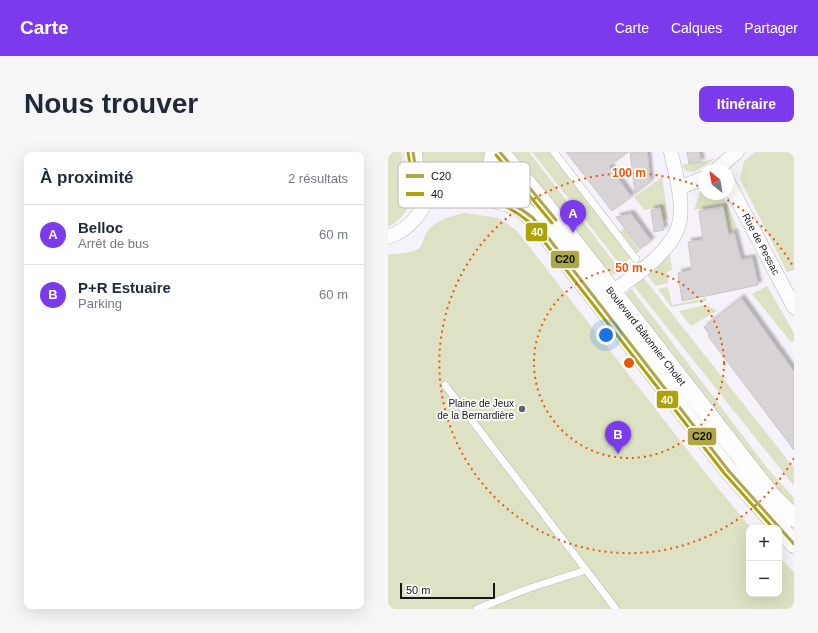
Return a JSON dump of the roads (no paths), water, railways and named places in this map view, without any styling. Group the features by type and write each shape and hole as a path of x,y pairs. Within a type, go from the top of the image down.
{"street":[{"path":"413,152 415,162"},
{"path":"493,162 494,152"},
{"name":"Boulevard Bâtonnier Cholet","path":"500,152 509,162"},
{"path":"612,292 662,252 675,235 680,219 679,188 671,152"},
{"path":"724,164 737,152"},
{"path":"679,188 698,180"},
{"name":"Boulevard Bâtonnier Cholet","path":"530,187 770,494 794,518"},
{"name":"Rue de Pessac","path":"734,193 794,307"},
{"path":"388,237 408,228 416,219 422,208"},
{"name":"Boulevard Bâtonnier Cholet","path":"521,208 534,218 728,470 794,544"}],"lane":[{"path":"554,152 636,259"},
{"path":"445,385 616,609"},
{"path":"477,609 527,589 586,570"}],"place":[{"name":"Belloc","path":"573,233"},
{"name":"Plaine de Jeux de la Bernardière","path":"522,409"},
{"name":"P+R Estuaire","path":"618,454"}]}
